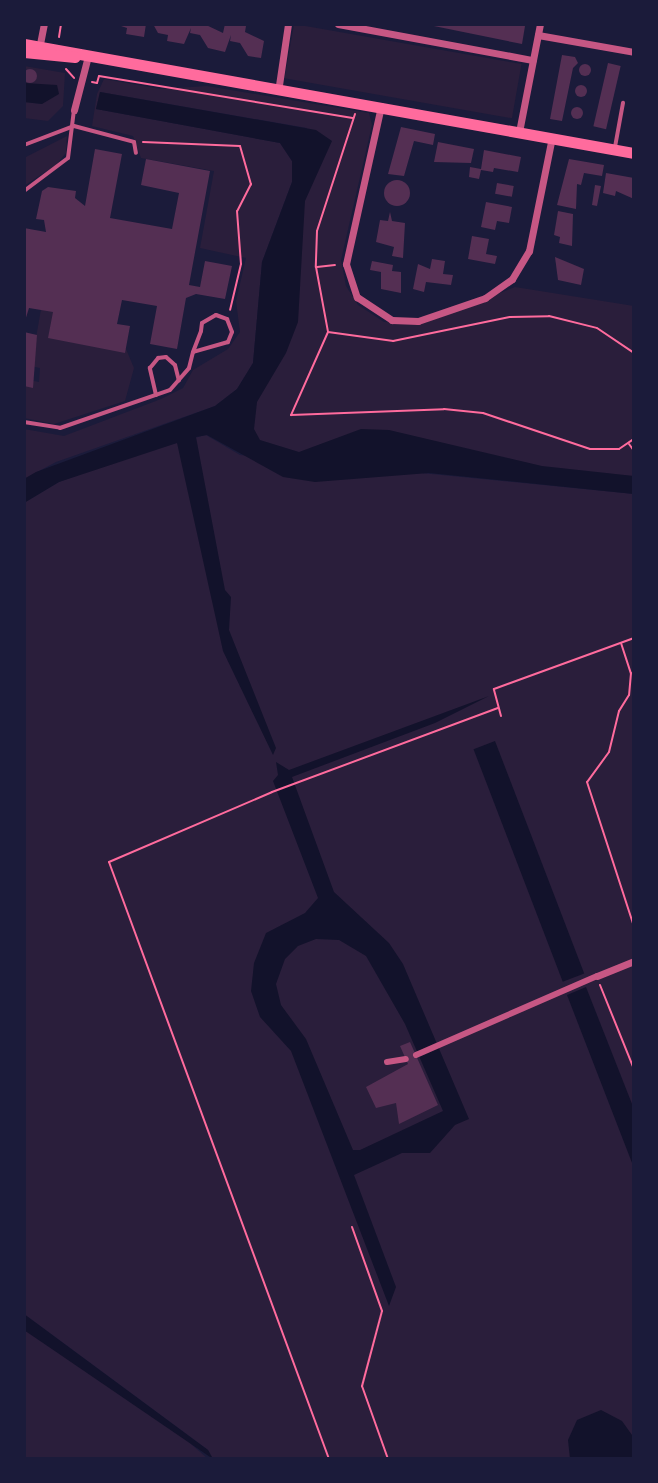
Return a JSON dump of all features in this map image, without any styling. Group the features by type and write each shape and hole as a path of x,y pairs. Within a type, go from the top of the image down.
{"main road":[{"path":"24,44 39,50"},
{"path":"24,52 39,50 88,56 279,85 634,153"}],"street":[{"path":"39,50 44,24"},
{"path":"279,85 288,24"},
{"path":"338,24 384,28 533,60"},
{"path":"519,132 540,24"},
{"path":"538,35 634,52"},
{"path":"74,110 88,56"},
{"path":"381,106 346,264 357,297 392,320 418,321 499,290 522,267 529,251 552,137"},
{"path":"416,1054 634,961"},
{"path":"387,1062 406,1059"}],"lane":[{"path":"615,149 623,103"},
{"path":"24,191 68,158 74,110"},
{"path":"24,145 74,126 134,142 136,153"},
{"path":"24,422 60,428 155,397 179,381 202,323 216,315 227,319 232,332 228,342 193,352"},
{"path":"155,397 153,361 166,357 179,381"}],"path":[{"path":"55,66 81,80 97,83 99,76 354,118 321,212 316,267 328,332 291,415 444,409 483,413 590,449 619,449 634,439"},
{"path":"134,142 240,146 251,184 237,211 241,264 227,319"},
{"path":"316,267 346,264"},
{"path":"328,332 393,341 510,317 549,316 597,328 634,353"},
{"path":"628,443 634,451"},
{"path":"501,716 494,689 634,638"},
{"path":"621,643 631,673 629,695 619,711 609,752 587,782 634,927"},
{"path":"329,1459 109,871 109,862 119,853 302,780 498,708"},
{"path":"597,976 634,1069"},
{"path":"352,1227 382,1311 362,1386 388,1459"}],"shaded area":[{"path":"294,24 521,64 512,118 284,78"},
{"path":"24,66 65,73 63,106 48,121 24,118 24,102 42,104 33,84 24,83"},
{"path":"104,79 161,89 207,86 369,113 372,125 341,260 346,286 358,305 384,322 424,323 515,287 634,306 634,485 388,451 302,469 228,424 252,382 307,128 100,92 96,109 280,143 292,161 292,182 262,262 253,363 237,389 215,406 56,462 24,479 24,429 64,436 161,399 183,388 193,370 228,349 240,332 236,301 246,258 200,248 214,171 141,158 133,136 92,126 97,94"},
{"path":"24,83 57,85 59,94 42,104 24,102"},
{"path":"100,92 316,130 332,141 305,201 298,322 286,353 257,402 254,429 260,440 299,452 361,429 389,430 542,466 634,476 634,494 429,473 315,482 283,477 207,435 196,437 225,590 231,597 229,630 276,748 273,755 223,651 177,443 59,482 24,503 24,479 36,472 215,406 237,389 253,363 262,262 292,182 292,161 280,143 96,109"},
{"path":"67,136 66,153 56,165 24,186 24,158"},
{"path":"46,281 113,347 126,349 134,368 125,401 54,424 24,418 24,379 39,382 40,368 31,366"},
{"path":"206,435 240,455 634,494 634,1459 213,1459 208,1450 24,1314 24,503 59,482 134,454"},
{"path":"489,696 435,723 292,777 334,892 389,943 403,964 469,1119 455,1125 430,1153 402,1153 354,1175 396,1287 389,1306 291,1051 260,1017 251,991 254,963 266,933 305,913 318,898 273,781 278,775 276,762 289,770","holes":["316,939 339,940 366,956 405,1024 443,1111 360,1150 353,1150 306,1039 281,1005 276,984 285,959 298,946"]},
{"path":"495,741 584,973 563,982 474,749"},
{"path":"586,987 634,1109 634,1168 567,995"},
{"path":"24,1314 208,1450 213,1459 24,1330"},
{"path":"24,1330 173,1428 208,1459 24,1459"},
{"path":"601,1410 622,1421 632,1435 634,1459 570,1459 568,1440 577,1420"}],"building":[{"path":"115,24 146,24 144,37 126,34 127,28"},
{"path":"153,24 204,24 223,33 225,24 246,26 245,32 264,41 261,58 248,56 240,43 230,41 231,35 225,52 208,48 200,35 190,33 191,28 184,44 167,41 168,35 158,33"},
{"path":"424,24 512,24 525,26 522,44"},
{"path":"562,55 575,57 578,63 573,68 562,121 550,119"},
{"path":"608,63 621,66 606,129 593,126"},
{"path":"585,64 591,70 585,76 579,70"},
{"path":"30,69 37,76 30,83 23,76"},
{"path":"581,85 587,91 581,97 575,91"},
{"path":"577,107 583,113 577,119 571,113"},
{"path":"401,127 435,134 433,145 414,141 404,176 388,174"},
{"path":"438,142 474,149 471,163 434,162"},
{"path":"95,149 122,154 110,218 172,229 179,193 141,185 146,159 210,171 189,285 200,287 205,261 232,266 225,299 196,294 186,298 177,349 150,344 157,306 122,300 117,324 130,326 125,353 48,338 53,312 29,308 24,324 24,228 46,232 44,220 36,219 42,191 48,187 76,191 75,198 85,206"},
{"path":"484,150 521,157 518,172 494,168 493,172 481,170 479,179 469,177 470,167 481,169"},
{"path":"569,159 604,165 602,176 584,173 581,185 577,184 576,209 557,205"},
{"path":"606,173 634,178 634,199 616,191 615,196 603,193"},
{"path":"397,180 406,184 410,193 406,202 397,206 388,202 384,193 388,184"},
{"path":"497,183 514,186 512,197 495,194"},
{"path":"595,185 601,186 597,206 592,205"},
{"path":"486,202 512,207 509,223 497,221 495,230 481,227"},
{"path":"558,211 573,214 572,246 559,243 560,237 554,235"},
{"path":"390,212 392,221 405,223 403,258 392,256 394,247 376,242 380,220 388,221"},
{"path":"472,236 489,239 486,254 497,256 495,264 468,259"},
{"path":"555,257 584,269 581,285 558,280"},
{"path":"432,259 445,261 443,274 453,275 451,285 426,282 424,292 413,289 418,264 430,269"},
{"path":"372,261 393,265 392,271 401,272 401,293 381,289 381,272 370,270"},
{"path":"24,332 37,335 33,388 24,386"},
{"path":"410,1042 438,1105 399,1124 396,1103 376,1108 366,1087 408,1064 400,1046"}]}
